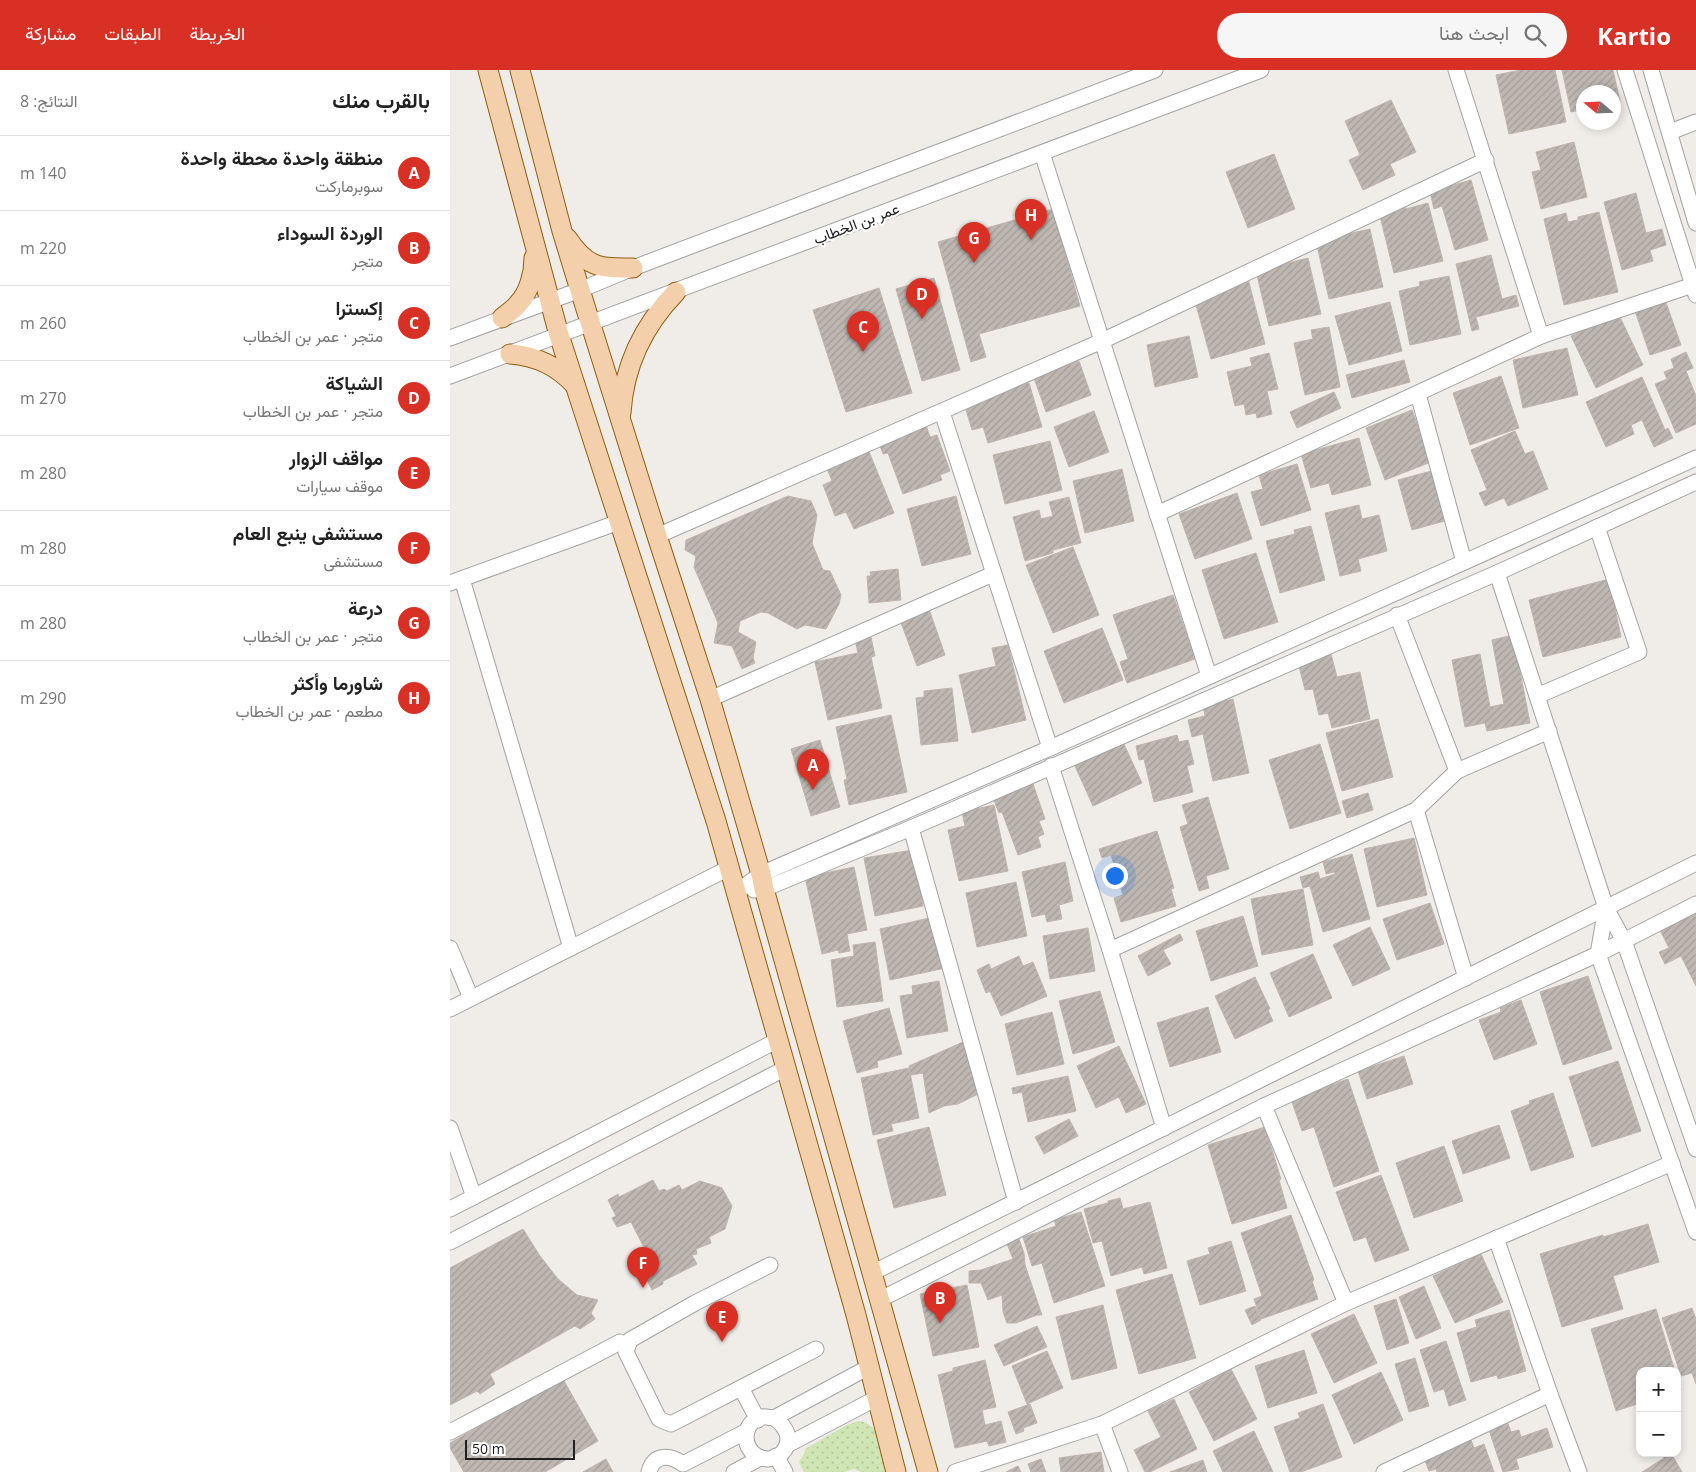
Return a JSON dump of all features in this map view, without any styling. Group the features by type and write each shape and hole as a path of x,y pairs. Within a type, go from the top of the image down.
{"main road":[{"path":"488,70 559,335 709,801 736,892 869,1367 896,1472"},
{"path":"520,70 562,231 710,699 928,1472"},
{"path":"562,231 576,252 590,263 606,268 633,268"},
{"path":"502,318 519,304 528,288 534,268 534,245"},
{"path":"620,419 625,384 636,350 653,319 676,292"},
{"path":"510,354 535,358 546,362 575,385"},
{"path":"709,801 736,791"}],"street":[{"path":"450,338 1155,70"},
{"name":"عمر بن الخطاب","path":"450,376 1261,70"},
{"path":"1456,70 1541,336"},
{"path":"1157,514 1541,336 1695,290 1625,70"},
{"path":"1651,70 1696,223"},
{"path":"1670,132 1696,122"},
{"path":"1042,152 1209,676"},
{"path":"657,536 1102,341 1486,160"},
{"path":"1418,394 1464,562"},
{"path":"942,412 1050,748"},
{"path":"736,892 1209,676 1696,458"},
{"path":"762,881 911,828 1497,573 1696,482"},
{"path":"571,948 456,581 619,522"},
{"path":"1537,696 1639,652 1597,527"},
{"path":"1497,573 1606,908 1624,942 1696,1149"},
{"path":"710,699 993,574"},
{"path":"1397,616 1457,770"},
{"path":"1110,950 1416,810 1457,770 1548,731"},
{"path":"1051,766 1164,1128"},
{"path":"1416,810 1466,978"},
{"path":"911,828 1016,1202"},
{"path":"872,1273 1696,863"},
{"path":"450,1009 729,868"},
{"path":"879,1300 1264,1106 1624,942 1696,904"},
{"path":"1606,908 1598,954 1696,1232"},
{"path":"450,948 472,998"},
{"path":"450,1209 778,1040"},
{"path":"450,1242 786,1068"},
{"path":"1264,1106 1346,1303"},
{"path":"450,1128 474,1197"},
{"path":"955,1472 1102,1424 1346,1303 1672,1163"},
{"path":"1496,1238 1579,1472"},
{"path":"770,1265 716,1292 630,1340 626,1352 659,1419 671,1424 816,1349"},
{"path":"450,1432 620,1342"},
{"path":"774,1418 869,1367"},
{"path":"741,1388 758,1420"},
{"path":"1384,1472 1403,1468 1550,1394"},
{"path":"787,1445 877,1398"},
{"path":"649,1472 651,1466 666,1456 675,1458 685,1468 747,1431 753,1422 763,1417 774,1418 783,1424 788,1434 787,1445 781,1454 771,1459 760,1458 751,1452 746,1442 747,1431"},
{"path":"1102,1424 1120,1472"},
{"path":"776,1456 785,1472"},
{"path":"734,1472 760,1458"}],"green space":[{"path":"858,1421 865,1422 875,1429 887,1472 861,1472 854,1469 844,1472 804,1472 799,1462 805,1449 845,1426"}],"building":[{"path":"1521,70 1555,70 1566,122 1509,134 1496,75"},
{"path":"1562,70 1613,70 1616,85 1576,85 1576,111 1571,112"},
{"path":"1391,100 1416,152 1390,164 1395,175 1363,190 1349,160 1360,155 1345,121"},
{"path":"1574,142 1587,197 1541,209 1532,172 1541,170 1536,152"},
{"path":"1274,154 1295,209 1248,228 1226,172"},
{"path":"1471,180 1488,240 1455,250 1442,206 1434,209 1430,192"},
{"path":"1636,193 1646,233 1662,229 1666,245 1650,250 1653,261 1622,270 1604,202"},
{"path":"1404,201 1406,209 1428,203 1443,261 1394,273 1378,208"},
{"path":"1053,209 1080,306 979,334 986,357 971,362 938,242"},
{"path":"1599,212 1618,292 1564,305 1544,219 1566,213 1568,222 1578,220 1578,217"},
{"path":"1370,229 1383,287 1329,299 1316,241"},
{"path":"1491,255 1502,299 1516,295 1519,306 1476,317 1479,329 1472,331 1456,264"},
{"path":"1308,258 1321,314 1269,326 1256,271"},
{"path":"1449,276 1461,334 1410,345 1399,291 1420,286 1419,282"},
{"path":"934,278 960,370 922,381 896,289"},
{"path":"1248,279 1265,344 1211,359 1193,294"},
{"path":"879,288 912,393 846,412 813,310"},
{"path":"1663,294 1681,345 1650,355 1633,305"},
{"path":"1390,302 1402,351 1349,365 1335,316"},
{"path":"1618,313 1643,365 1596,388 1571,336"},
{"path":"1329,327 1340,387 1305,395 1294,343 1313,339 1311,330"},
{"path":"1189,336 1198,377 1155,387 1147,345"},
{"path":"1567,348 1578,395 1523,408 1513,360"},
{"path":"1686,352 1693,368 1686,371 1696,396 1696,424 1676,433 1655,384 1667,379 1664,372 1674,368 1671,359"},
{"path":"1269,353 1278,389 1267,391 1272,414 1257,418 1256,413 1246,415 1244,404 1235,406 1227,372 1252,366 1250,358"},
{"path":"1404,360 1410,382 1352,398 1346,375"},
{"path":"1079,361 1091,395 1046,412 1034,378"},
{"path":"1501,376 1519,428 1470,445 1453,393"},
{"path":"1642,377 1665,430 1668,428 1673,438 1654,447 1642,420 1631,425 1634,434 1606,447 1586,402"},
{"path":"1029,383 1042,427 988,443 983,427 972,430 964,403"},
{"path":"1334,392 1341,408 1297,428 1290,412"},
{"path":"1412,410 1431,462 1385,480 1366,428"},
{"path":"1094,411 1109,452 1069,467 1054,427"},
{"path":"926,425 930,437 937,435 950,471 940,475 942,480 903,494 888,453 883,454 879,443"},
{"path":"1515,431 1525,454 1533,451 1548,489 1508,506 1504,498 1485,506 1479,493 1487,490 1471,450"},
{"path":"1359,438 1371,485 1332,495 1329,483 1311,488 1301,454"},
{"path":"1050,441 1062,490 1005,504 993,455"},
{"path":"868,449 894,513 854,529 846,512 835,516 823,485 832,481 826,466"},
{"path":"1297,464 1311,510 1261,526 1251,492 1263,489 1259,475"},
{"path":"1122,469 1134,521 1085,533 1073,481"},
{"path":"1435,470 1448,520 1412,530 1398,480"},
{"path":"1237,493 1252,539 1195,559 1179,514"},
{"path":"788,496 811,501 817,515 812,543 823,570 830,571 841,595 839,604 826,629 805,625 797,629 768,613 761,612 740,621 738,632 756,642 753,658 755,663 742,669 732,646 714,643 718,623 694,567 696,556 685,550 686,540"},
{"path":"956,496 971,554 922,566 907,509"},
{"path":"1069,497 1081,543 1053,550 1053,553 1025,561 1013,517 1039,510 1041,519 1053,516 1049,502"},
{"path":"1359,505 1362,519 1379,515 1387,551 1358,559 1361,571 1340,576 1325,513"},
{"path":"1311,526 1325,580 1280,593 1266,541 1295,534 1294,530"},
{"path":"1073,547 1099,615 1053,633 1026,565"},
{"path":"1256,553 1278,622 1224,639 1202,570"},
{"path":"898,569 901,600 869,603 867,576 871,576 870,572"},
{"path":"1609,579 1621,637 1543,657 1529,600"},
{"path":"1173,595 1195,659 1127,683 1120,662 1128,659 1113,615"},
{"path":"929,609 945,655 917,666 900,620"},
{"path":"1102,628 1123,680 1064,703 1044,651"},
{"path":"1513,635 1530,723 1487,731 1485,723 1465,727 1452,660 1480,654 1490,707 1504,704 1492,640"},
{"path":"871,637 875,656 871,657 882,708 828,720 815,662 858,653 855,640"},
{"path":"1008,645 1026,720 972,733 959,675 996,666 992,648"},
{"path":"1331,654 1337,677 1360,672 1370,719 1332,728 1328,713 1319,715 1313,689 1305,690 1298,662"},
{"path":"952,688 958,741 921,745 916,698 924,697 924,691"},
{"path":"1233,699 1249,773 1213,781 1203,734 1192,737 1188,720 1205,716 1203,706"},
{"path":"891,715 907,792 849,805 844,780 847,779 836,727"},
{"path":"1378,719 1393,777 1342,791 1326,733"},
{"path":"1177,735 1179,742 1188,740 1194,764 1187,766 1193,792 1154,802 1144,759 1139,760 1136,746"},
{"path":"820,740 840,807 811,816 791,749"},
{"path":"1123,742 1142,783 1093,806 1074,764"},
{"path":"1320,744 1341,813 1290,829 1269,760"},
{"path":"1033,784 1045,819 1039,821 1044,834 1038,837 1041,847 1018,855 1002,812 999,813 993,798"},
{"path":"1368,793 1373,810 1347,818 1342,801"},
{"path":"1208,797 1229,869 1206,876 1209,888 1199,891 1180,827 1188,824 1182,805"},
{"path":"994,805 1008,871 959,881 948,830 965,826 962,812"},
{"path":"1157,831 1174,888 1171,889 1176,906 1121,922 1114,898 1123,895 1111,855 1102,858 1099,849"},
{"path":"1414,838 1427,895 1377,907 1364,849"},
{"path":"913,850 923,906 875,916 864,858"},
{"path":"1352,854 1370,919 1323,932 1310,886 1303,888 1300,877 1318,872 1320,879 1335,874 1334,872 1326,874 1323,862"},
{"path":"1065,862 1073,901 1059,905 1062,919 1047,922 1045,914 1032,917 1022,872"},
{"path":"854,867 867,930 847,934 850,951 839,953 838,950 822,954 805,877"},
{"path":"1016,882 1027,936 977,947 966,893"},
{"path":"1303,889 1313,945 1262,955 1251,899"},
{"path":"1696,899 1696,986 1681,956 1665,964 1659,952 1669,948 1655,920"},
{"path":"1430,903 1444,944 1397,960 1383,919"},
{"path":"1243,916 1258,966 1211,981 1196,931"},
{"path":"934,917 945,968 890,980 880,929"},
{"path":"1370,927 1390,969 1353,986 1333,945"},
{"path":"1088,928 1095,971 1050,979 1043,936"},
{"path":"1180,934 1183,940 1163,950 1171,964 1148,976 1138,956"},
{"path":"875,942 883,1001 837,1007 831,960 854,956 853,945"},
{"path":"1313,954 1332,998 1289,1017 1270,973"},
{"path":"1019,956 1023,966 1033,962 1047,996 1001,1016 990,991 986,993 977,970 989,964 991,969"},
{"path":"1588,976 1612,1049 1563,1065 1540,992"},
{"path":"1255,977 1270,1009 1268,1010 1273,1021 1235,1039 1215,996"},
{"path":"939,981 948,1031 907,1038 900,996 913,994 912,986"},
{"path":"1100,991 1115,1042 1073,1054 1059,1001"},
{"path":"1521,1000 1537,1044 1494,1060 1479,1020 1501,1012 1500,1008"},
{"path":"1208,1007 1221,1052 1170,1067 1157,1023"},
{"path":"889,1008 902,1054 877,1061 878,1067 857,1073 843,1021"},
{"path":"1052,1012 1064,1064 1017,1075 1005,1024"},
{"path":"963,1042 969,1057 978,1094 958,1104 944,1106 929,1113 923,1073 911,1075 909,1066"},
{"path":"1119,1046 1146,1104 1126,1113 1119,1097 1096,1108 1077,1066"},
{"path":"1404,1056 1413,1084 1367,1099 1358,1071"},
{"path":"1618,1061 1641,1131 1592,1147 1569,1077"},
{"path":"909,1068 919,1118 891,1124 893,1131 873,1135 861,1078"},
{"path":"1068,1076 1076,1111 1028,1122 1022,1092 1013,1094 1012,1088"},
{"path":"1348,1079 1379,1171 1334,1187 1314,1127 1302,1131 1291,1099"},
{"path":"1553,1093 1574,1157 1531,1171 1511,1111 1530,1104 1529,1101"},
{"path":"1069,1119 1078,1136 1044,1154 1035,1137"},
{"path":"1499,1125 1510,1158 1463,1174 1452,1141"},
{"path":"929,1127 946,1195 894,1208 877,1140"},
{"path":"1265,1127 1281,1179 1279,1180 1287,1208 1232,1224 1208,1145"},
{"path":"1444,1146 1463,1201 1414,1218 1396,1163"},
{"path":"1381,1175 1409,1250 1375,1262 1366,1237 1354,1241 1336,1192"},
{"path":"653,1180 659,1191 664,1189 667,1191 679,1185 682,1190 700,1181 722,1188 732,1206 725,1229 709,1237 711,1243 696,1249 697,1254 692,1255 697,1264 663,1281 663,1284 652,1290 640,1266 650,1259 631,1222 617,1227 612,1218 616,1216 608,1200 618,1194 619,1197"},
{"path":"1120,1198 1123,1209 1150,1202 1167,1268 1144,1274 1142,1267 1111,1276 1102,1241 1093,1243 1084,1209"},
{"path":"1081,1212 1105,1286 1054,1303 1042,1263 1032,1266 1023,1237 1056,1226 1054,1220"},
{"path":"1291,1215 1314,1280 1312,1281 1318,1299 1261,1319 1254,1299 1262,1296 1241,1233"},
{"path":"1648,1224 1659,1262 1613,1276 1623,1309 1562,1327 1540,1254"},
{"path":"523,1229 540,1256 558,1279 577,1295 598,1300 591,1313 595,1319 580,1329 575,1326 490,1374 495,1384 480,1394 477,1391 450,1405 450,1268"},
{"path":"1019,1239 1024,1253 1025,1265 1042,1315 1016,1323 1007,1323 1003,1312 1002,1295 988,1300 981,1283 969,1283 969,1271 981,1270 1013,1259 1007,1244"},
{"path":"1231,1241 1246,1291 1200,1305 1187,1261 1210,1254 1208,1248"},
{"path":"1481,1254 1503,1302 1455,1323 1433,1276"},
{"path":"1172,1274 1196,1358 1139,1374 1116,1290"},
{"path":"967,1285 979,1347 933,1356 920,1294"},
{"path":"1424,1286 1441,1328 1416,1339 1399,1297"},
{"path":"1396,1299 1409,1343 1387,1350 1374,1306"},
{"path":"1103,1305 1117,1368 1072,1380 1056,1317"},
{"path":"1255,1306 1261,1320 1252,1325 1245,1310"},
{"path":"1692,1308 1696,1319 1696,1384 1692,1373 1681,1376 1681,1367 1678,1367 1662,1318"},
{"path":"1656,1309 1674,1367 1636,1367 1636,1404 1616,1411 1591,1329"},
{"path":"1509,1310 1526,1371 1498,1379 1497,1375 1471,1382 1457,1333 1477,1327 1475,1320"},
{"path":"1354,1314 1377,1363 1334,1383 1311,1334"},
{"path":"1037,1326 1047,1347 1004,1366 994,1345"},
{"path":"1446,1341 1466,1400 1449,1406 1444,1389 1434,1392 1420,1350"},
{"path":"1304,1350 1317,1393 1268,1408 1255,1366"},
{"path":"1047,1351 1063,1388 1027,1404 1012,1366"},
{"path":"1415,1358 1429,1406 1409,1412 1395,1364"},
{"path":"985,1360 996,1407 982,1410 985,1425 1001,1421 1006,1442 989,1446 987,1441 955,1448 938,1375 953,1371 953,1368"},
{"path":"1231,1369 1257,1419 1214,1441 1189,1392"},
{"path":"1381,1372 1403,1420 1354,1444 1332,1395"},
{"path":"563,1379 598,1441 545,1472 464,1472 450,1448 450,1443"},
{"path":"1174,1399 1197,1449 1150,1472 1145,1472 1134,1450 1161,1437 1148,1411"},
{"path":"1030,1404 1037,1423 1023,1428 1024,1431 1016,1434 1008,1412"},
{"path":"1323,1404 1342,1457 1301,1472 1290,1472 1274,1427 1300,1418 1298,1413"},
{"path":"1507,1421 1511,1432 1519,1430 1521,1437 1547,1428 1553,1447 1516,1459 1519,1469 1503,1472 1488,1427"},
{"path":"1254,1431 1273,1472 1223,1472 1213,1451"},
{"path":"1470,1437 1474,1448 1484,1444 1494,1472 1437,1472 1436,1469 1429,1471 1424,1458 1457,1447 1455,1442"},
{"path":"1101,1452 1104,1472 1061,1472 1059,1458"},
{"path":"1673,1457 1682,1472 1642,1472 1664,1458"},
{"path":"606,1459 613,1472 583,1472"},
{"path":"1041,1459 1046,1472 1031,1472 1028,1464"},
{"path":"1203,1460 1207,1472 1170,1472"},
{"path":"1018,1466 1021,1472 1006,1472"}],"place":[{"name":"شاورما وأكثر","path":"1031,240"},
{"name":"درعة","path":"974,263"},
{"name":"الشياكة","path":"922,319"},
{"name":"إكسترا","path":"863,352"},
{"name":"منطقة واحدة محطة واحدة","path":"813,790"},
{"name":"مستشفى ينبع العام","path":"643,1288"},
{"name":"الوردة السوداء","path":"940,1323"},
{"name":"مواقف الزوار","path":"722,1342"}]}
